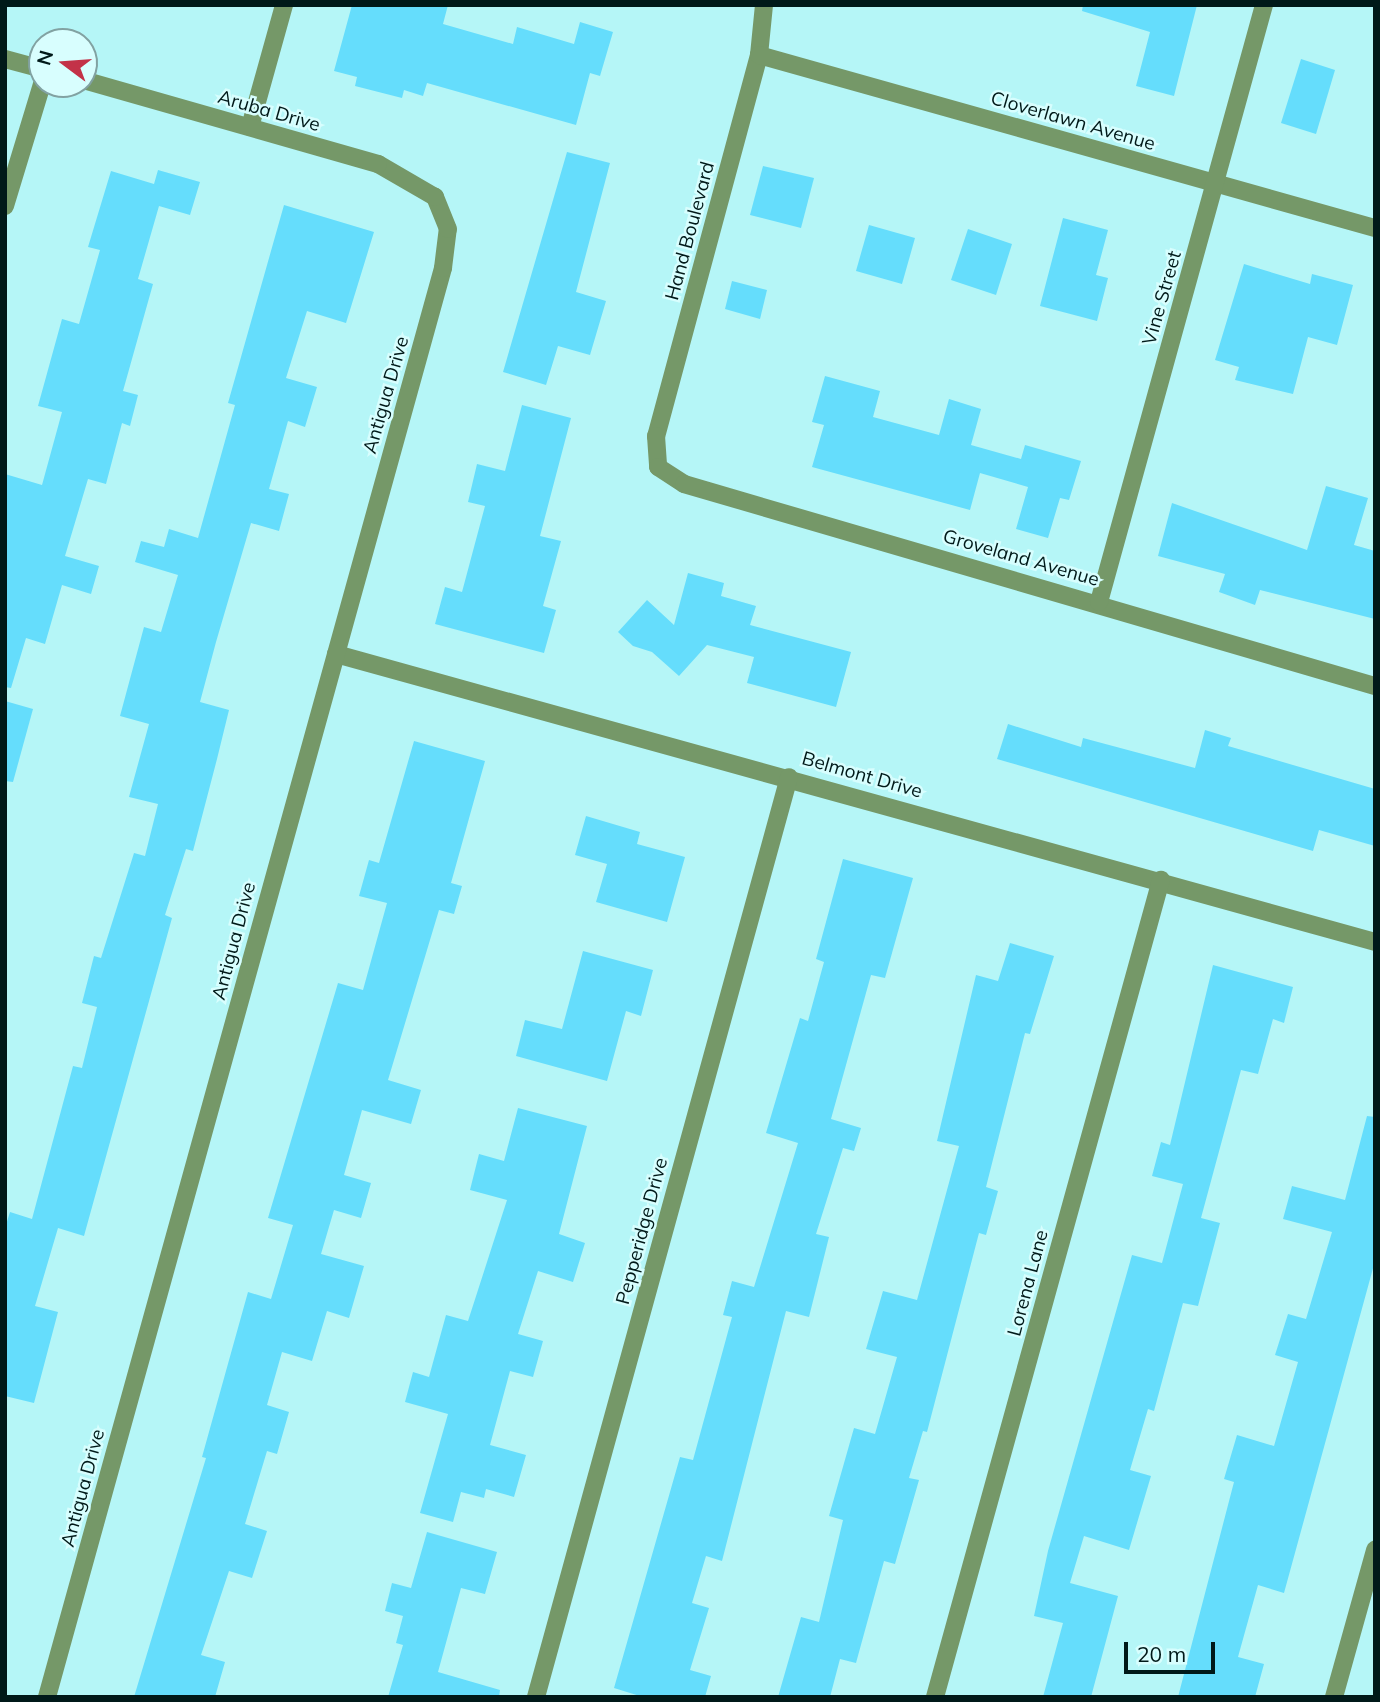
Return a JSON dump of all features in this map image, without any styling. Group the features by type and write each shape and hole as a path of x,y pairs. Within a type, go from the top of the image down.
{"street":[{"path":"250,127 284,5"},
{"name":"Hand Boulevard","path":"659,467 656,436 760,55 764,5"},
{"name":"Vine Street","path":"1099,602 1264,5"},
{"name":"Cloverlawn Avenue","path":"760,55 1375,228"},
{"path":"5,59 28,65"},
{"name":"Aruba Drive","path":"98,84 378,164 435,197"},
{"path":"5,206 38,98"},
{"name":"Antigua Drive","path":"47,1697 443,268 448,229 435,197"},
{"name":"Groveland Avenue","path":"659,467 684,484 1099,602 1375,686"},
{"name":"Belmont Drive","path":"336,654 1161,880 1375,942"},
{"name":"Pepperidge Drive","path":"536,1697 789,777"},
{"name":"Lorena Lane","path":"935,1697 1161,880"},
{"path":"1334,1697 1375,1550"}],"building":[{"path":"352,5 448,5 443,24 513,44 517,27 574,44 580,22 613,32 600,76 590,73 576,125 427,83 423,96 404,90 402,98 355,86 357,77 334,71"},
{"path":"1083,5 1197,5 1174,96 1136,86 1150,32 1082,11"},
{"path":"1301,59 1335,70 1316,134 1281,123"},
{"path":"567,152 610,163 576,292 606,301 590,355 558,346 546,385 503,372"},
{"path":"763,166 814,178 801,228 750,215"},
{"path":"158,170 200,182 190,215 159,206 138,279 153,284 123,391 138,395 130,426 122,423 106,484 88,479 65,556 99,566 91,594 62,585 45,644 26,638 11,688 5,687 5,474 42,485 62,412 38,406 62,319 79,324 100,250 88,247 111,171 154,184"},
{"path":"284,205 374,232 346,323 307,311 286,378 317,387 305,427 288,421 269,489 289,494 279,531 251,523 216,642 200,702 229,710 193,851 186,849 165,915 172,918 84,1236 58,1228 35,1306 58,1312 34,1403 5,1396 5,1228 10,1212 32,1219 73,1066 82,1068 97,1007 82,1003 94,956 101,958 134,853 145,856 158,804 129,797 149,724 120,716 144,627 161,632 178,575 135,562 141,541 164,547 169,529 198,538 235,405 228,403"},
{"path":"1063,218 1108,230 1096,275 1108,278 1097,321 1040,306"},
{"path":"869,225 915,238 902,284 856,271"},
{"path":"968,229 1012,244 996,295 951,280"},
{"path":"1244,264 1310,284 1312,274 1353,285 1337,345 1308,337 1293,394 1235,380 1239,367 1215,360"},
{"path":"732,281 767,290 760,319 725,309"},
{"path":"825,376 880,391 873,417 939,435 949,399 981,409 971,445 1021,459 1025,445 1081,461 1069,500 1060,498 1048,538 1016,529 1028,487 980,473 970,510 812,467 824,425 812,422"},
{"path":"522,405 571,418 540,536 561,541 543,606 556,610 544,653 435,624 445,587 462,592 485,506 468,502 477,464 505,471"},
{"path":"1326,486 1368,498 1354,545 1375,551 1375,619 1260,590 1255,605 1219,592 1225,574 1158,556 1172,503 1307,550"},
{"path":"688,573 724,583 721,596 756,606 750,625 851,652 836,707 747,683 754,657 707,645 679,676 652,652 633,646 618,632 647,600 674,625"},
{"path":"5,701 33,709 13,782 5,781"},
{"path":"1008,724 1081,747 1083,738 1195,768 1205,730 1231,738 1228,746 1375,789 1375,846 1319,830 1313,851 997,759"},
{"path":"414,741 485,761 451,883 462,886 454,914 439,910 388,1080 421,1090 411,1124 362,1110 344,1175 371,1183 361,1218 334,1210 321,1254 364,1266 349,1318 327,1311 312,1361 282,1352 267,1405 289,1412 277,1454 267,1451 245,1524 267,1531 252,1578 229,1571 201,1655 225,1662 215,1697 134,1697 206,1458 202,1457 248,1292 271,1299 293,1225 268,1218 338,983 363,990 387,903 359,896 369,860 379,863"},
{"path":"586,816 640,832 637,844 685,857 667,922 596,902 607,864 575,855"},
{"path":"843,859 913,878 885,978 871,975 831,1119 861,1128 854,1151 843,1148 816,1234 829,1237 809,1317 786,1311 722,1561 706,1556 692,1603 709,1608 690,1670 711,1676 705,1697 643,1697 614,1688 680,1457 693,1460 732,1317 723,1315 732,1281 754,1287 798,1143 766,1133 800,1018 808,1021 824,962 816,959"},
{"path":"1010,943 1054,956 1030,1034 1025,1033 986,1187 998,1191 986,1235 979,1233 927,1432 923,1431 909,1478 919,1480 895,1564 884,1561 856,1663 840,1659 830,1697 778,1697 801,1617 819,1622 843,1520 829,1516 854,1428 875,1434 897,1357 866,1349 883,1291 917,1300 959,1146 937,1141 976,975 998,981"},
{"path":"583,951 653,970 641,1016 626,1011 607,1081 516,1056 525,1020 562,1029"},
{"path":"1213,965 1293,987 1284,1023 1273,1019 1258,1074 1241,1070 1201,1218 1220,1223 1198,1306 1183,1303 1154,1411 1148,1409 1130,1470 1151,1476 1129,1550 1084,1536 1070,1583 1118,1596 1091,1697 1043,1697 1063,1623 1034,1616 1048,1551 1132,1255 1162,1263 1183,1184 1152,1176 1161,1142 1170,1145"},
{"path":"518,1108 587,1126 559,1234 585,1243 573,1282 538,1271 518,1334 543,1341 533,1377 510,1371 490,1445 526,1455 514,1497 486,1489 484,1498 461,1492 453,1522 420,1513 448,1414 405,1402 413,1372 429,1377 446,1315 468,1321 507,1200 470,1190 479,1154 504,1161"},
{"path":"1367,1116 1375,1117 1375,1261 1284,1593 1258,1585 1238,1657 1264,1664 1255,1697 1178,1697 1234,1482 1224,1479 1237,1435 1274,1446 1298,1362 1275,1355 1288,1314 1306,1319 1332,1232 1283,1219 1292,1186 1345,1200"},
{"path":"427,1532 497,1552 485,1594 461,1588 438,1672 500,1690 499,1697 388,1697 403,1645 396,1643 403,1616 385,1611 392,1583 411,1588"}]}
